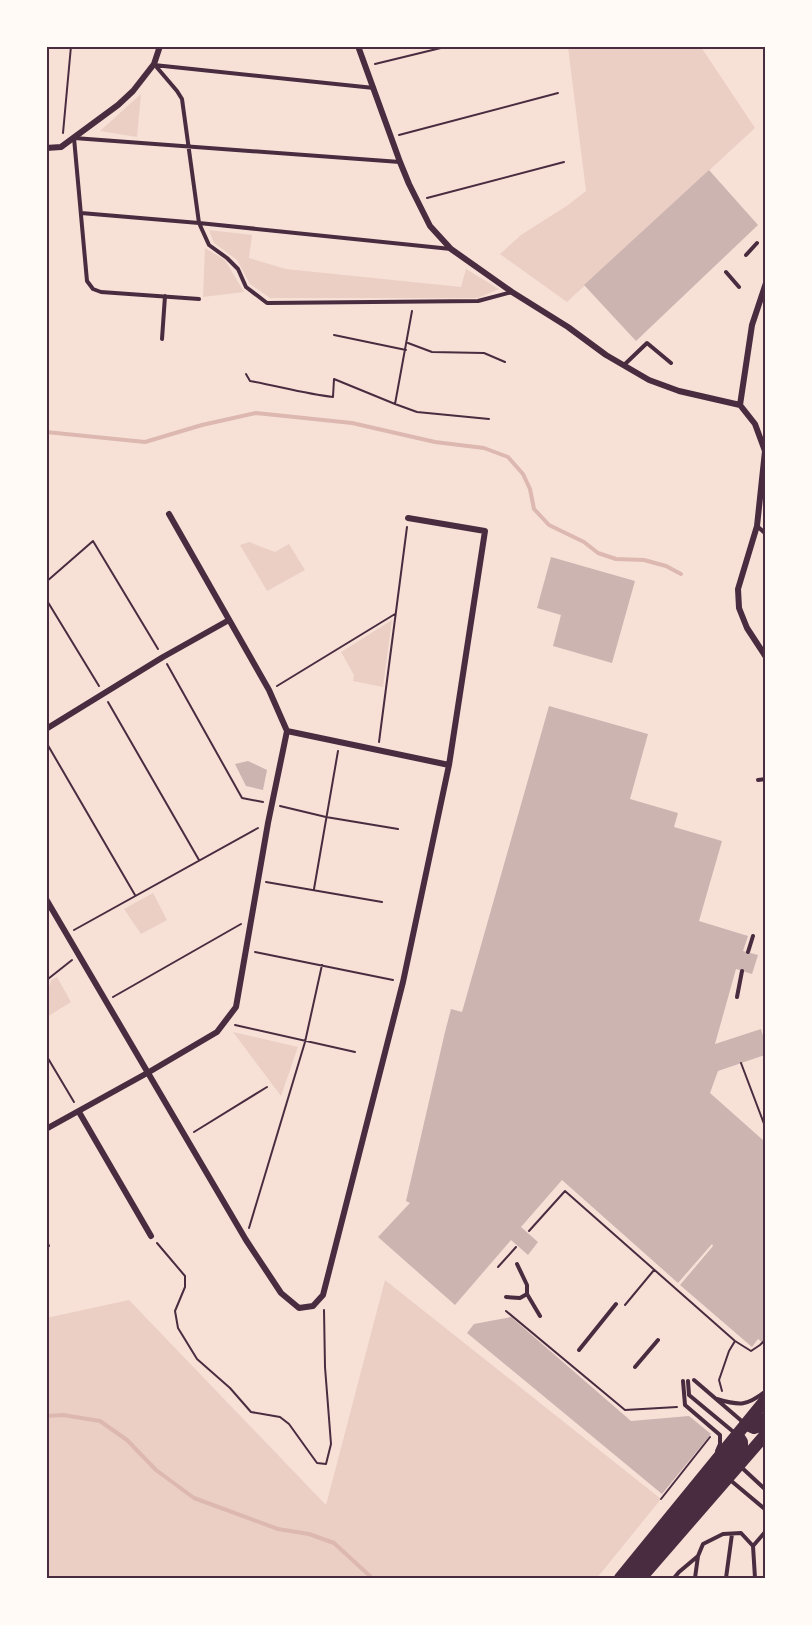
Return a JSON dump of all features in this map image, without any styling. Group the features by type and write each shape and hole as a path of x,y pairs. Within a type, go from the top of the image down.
{"main road":[{"path":"620,1578 765,1399"},
{"path":"741,1429 754,1428 765,1418"},
{"path":"630,1578 742,1446 741,1429"},
{"path":"641,1578 740,1466 765,1434"}],"street":[{"path":"46,148 61,147 118,105 133,91 154,64 160,46"},
{"path":"358,46 400,162 430,226 451,249 512,292 649,380 679,391 740,405 755,424 765,451 758,526 738,589 739,608 747,628 765,657"},
{"path":"740,405 752,325 765,283"},
{"path":"46,1129 217,1032 236,1007 268,823 287,731 269,690 169,514"},
{"path":"46,898 246,1240 281,1293 299,1308 313,1306 323,1295 403,982 449,765 485,531 408,518"},
{"path":"46,729 163,657 229,620"},
{"path":"287,731 449,765"},
{"path":"79,1112 151,1236"}],"lane":[{"path":"154,64 374,88"},
{"path":"154,64 182,99 199,223 209,244 238,269 246,287 267,303 478,301 512,292"},
{"path":"200,299 101,292 93,289 87,281 74,138 400,162"},
{"path":"81,213 451,249"},
{"path":"746,255 757,243"},
{"path":"726,272 739,287"},
{"path":"162,339 165,296"},
{"path":"623,365 647,344 671,363"},
{"path":"758,526 765,534"},
{"path":"758,780 765,779"},
{"path":"748,952 753,936"},
{"path":"737,997 742,971"},
{"path":"517,1264 527,1285 527,1294 540,1316"},
{"path":"506,1297 520,1298 527,1294"},
{"path":"579,1350 616,1304"},
{"path":"635,1367 658,1340"},
{"path":"694,1380 715,1398 741,1429"},
{"path":"681,1502 718,1449 721,1440 717,1432 685,1405 685,1381 688,1395 741,1429"},
{"path":"715,1398 730,1403 747,1404 753,1402 765,1391"},
{"path":"740,1466 765,1490"},
{"path":"728,1479 765,1510"},
{"path":"753,1546 765,1532"},
{"path":"694,1578 703,1544 723,1534 741,1533 753,1546 755,1578"},
{"path":"726,1578 732,1534"},
{"path":"674,1578 698,1556"}],"path":[{"path":"61,147 71,46"},
{"path":"366,66 449,46"},
{"path":"392,136 558,93"},
{"path":"418,201 564,162"},
{"path":"395,404 414,302"},
{"path":"334,335 406,350"},
{"path":"408,343 432,352 484,353 505,362"},
{"path":"246,374 250,381 333,397 334,379 417,412 489,419"},
{"path":"378,750 408,518"},
{"path":"46,582 93,542 163,657 242,798 326,817 398,829"},
{"path":"46,599 199,860"},
{"path":"269,690 395,614"},
{"path":"46,742 135,895"},
{"path":"314,889 340,742"},
{"path":"67,934 268,823"},
{"path":"258,881 382,902"},
{"path":"106,1002 252,918"},
{"path":"246,950 403,982"},
{"path":"46,982 79,955"},
{"path":"246,1240 305,1042 322,965"},
{"path":"225,1023 355,1052"},
{"path":"46,1055 79,1112"},
{"path":"741,1063 765,1129"},
{"path":"186,1137 267,1087"},
{"path":"529,1231 565,1191 735,1341 751,1351 765,1339"},
{"path":"151,1236 174,1260 185,1276 185,1287 175,1311 178,1328 197,1359 230,1388 251,1412 280,1417 289,1424 317,1463 326,1464 330,1444 323,1295"},
{"path":"46,1238 49,1246"},
{"path":"498,1267 516,1247"},
{"path":"506,1311 625,1410 682,1407"},
{"path":"723,1390 719,1380 735,1341"},
{"path":"662,1499 713,1433"}],"shaded area":[{"path":"568,47 701,47 755,128 567,302 500,254 521,235 586,191"},
{"path":"141,94 137,137 100,131"},
{"path":"209,230 252,235 249,258 286,269 461,287 466,269 499,289 478,298 270,298 250,284 237,260 214,243"},
{"path":"205,248 225,260 244,292 203,297"},
{"path":"249,542 275,552 289,544 305,570 267,591 240,545"},
{"path":"392,620 383,687 353,681 354,675 341,652"},
{"path":"153,893 167,920 141,934 124,909"},
{"path":"57,977 71,1002 47,1017 47,994 51,980"},
{"path":"233,1032 298,1047 281,1096"},
{"path":"385,1280 661,1499 597,1578 47,1578 46,1318 129,1300 326,1505"}],"building":[{"path":"709,170 758,225 636,341 584,285"},
{"path":"551,557 635,581 612,663 553,646 561,615 537,608"},
{"path":"549,706 648,734 630,799 678,813 674,827 722,841 699,921 748,936 743,951 758,955 752,974 736,969 715,1044 761,1029 765,1042 765,1055 718,1071 710,1093 765,1142 765,1340 763,1343 758,1339 752,1347 680,1285 713,1246 712,1244 678,1283 562,1180 521,1227 538,1242 528,1255 511,1240 455,1305 378,1237 410,1203 406,1201 451,1009 462,1012"},
{"path":"248,761 267,770 263,790 246,786 235,764"},
{"path":"511,1317 631,1421 689,1416 711,1434 662,1494 467,1333 474,1324"}],"waterway":[{"path":"46,432 145,442 202,425 256,413 352,423 435,442 484,448 508,457 523,474 530,489 534,509 549,525 584,542 598,553 616,559 644,560 666,566 681,574"},
{"path":"46,1416 63,1415 100,1421 127,1440 156,1470 194,1498 278,1529 309,1534 334,1543 372,1578"}]}
